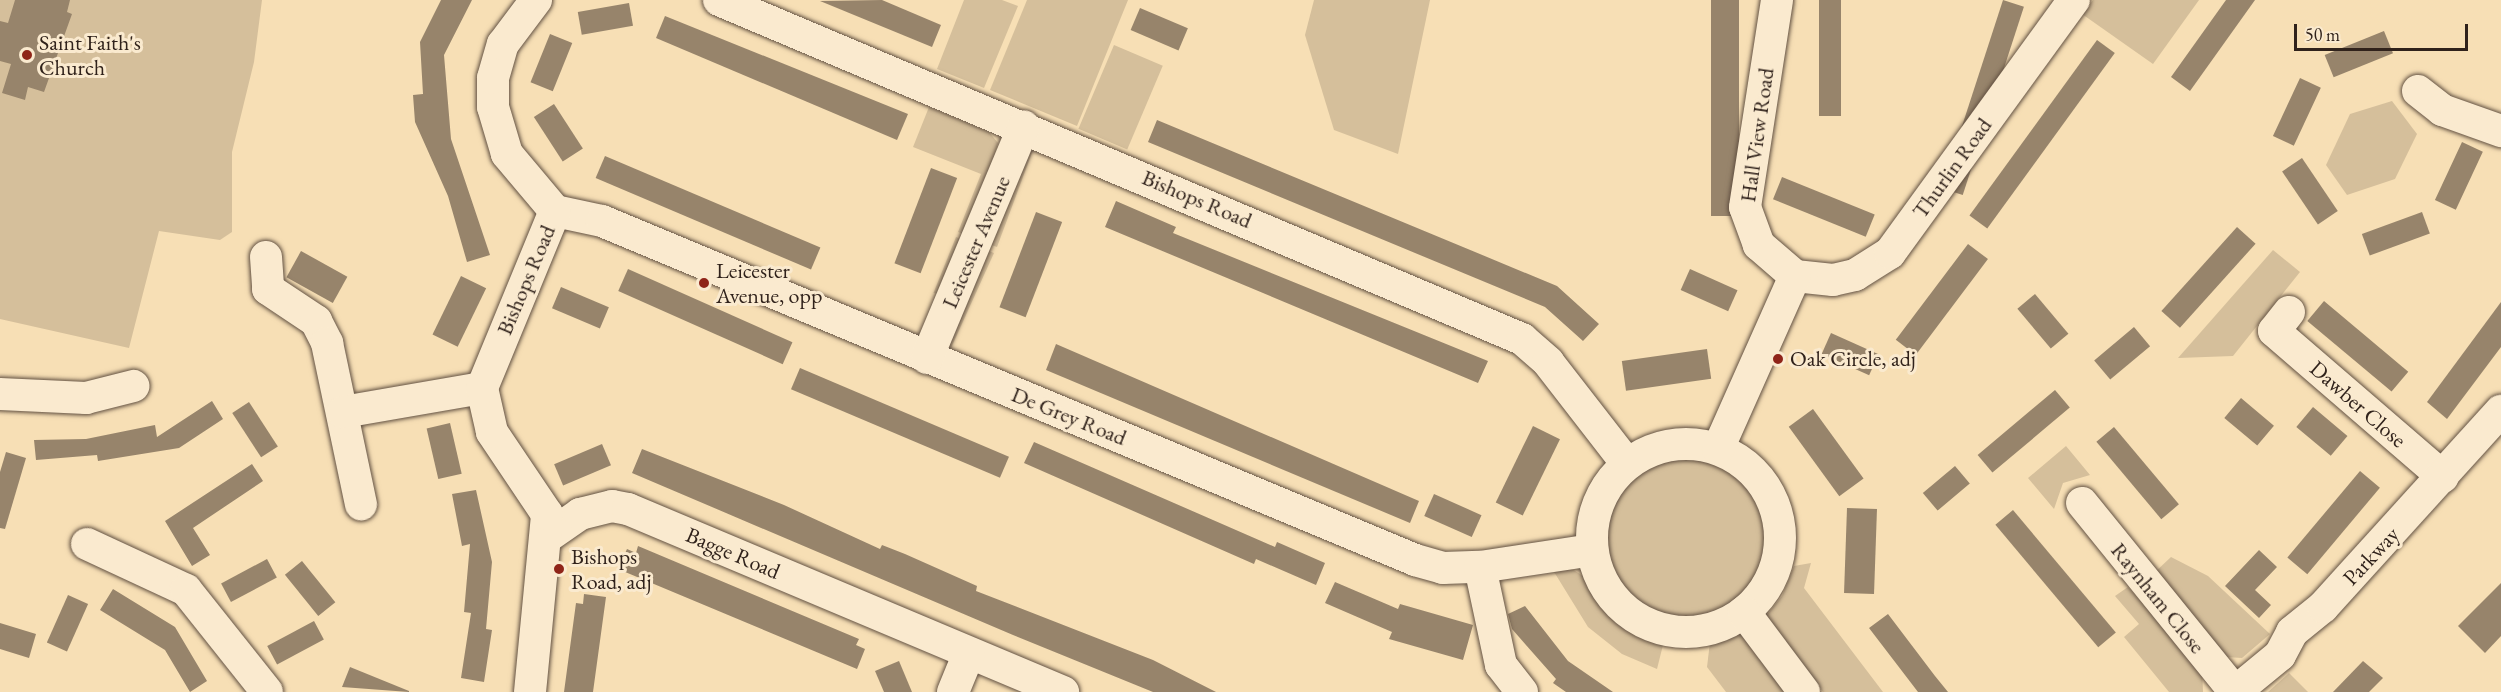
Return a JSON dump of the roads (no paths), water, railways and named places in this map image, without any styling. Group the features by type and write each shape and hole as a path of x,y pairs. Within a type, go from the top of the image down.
{"street":[{"name":"Bishops Road","path":"482,388 555,211 507,154 493,107 493,78 503,44 536,0"},
{"name":"Bishops Road","path":"720,0 1023,126 1522,339 1548,362 1627,464"},
{"name":"Hall View Road","path":"1777,0 1745,207 1760,245 1795,276"},
{"name":"Thurlin Road","path":"1795,276 1833,280 1855,275 1890,253 2074,0"},
{"path":"2418,91 2442,110 2501,131"},
{"name":"Leicester Avenue","path":"927,358 1023,126"},
{"name":"De Grey Road","path":"555,211 602,220 927,358 1415,560 1443,568 1480,567 1592,550"},
{"path":"266,257 268,289 316,321 333,363 361,504"},
{"path":"1718,449 1795,276"},
{"name":"Dawber Close","path":"2274,331 2443,477"},
{"path":"0,394 86,398 133,386"},
{"path":"343,412 482,388 492,432 548,514 550,535 530,692"},
{"name":"Parkway","path":"2235,692 2280,655 2292,632 2323,607 2501,411"},
{"path":"1671,444 1718,449 1750,469 1778,515 1775,568 1744,612 1695,632 1639,622 1603,584 1592,550 1598,503 1627,464 1671,444"},
{"name":"Raynham Close","path":"2082,504 2235,692"},
{"name":"Bagge Road","path":"550,535 580,514 612,506 628,509 1063,692"},
{"path":"87,544 186,590 267,692"},
{"path":"1480,567 1501,665 1521,692"},
{"path":"1744,612 1804,692"},
{"path":"953,692 969,653"}],"place":[{"name":"Saint Faith's Church","path":"27,55"},
{"name":"Leicester Avenue, opp","path":"704,283"},
{"name":"Oak Circle, adj","path":"1778,359"},
{"name":"Bishops Road, adj","path":"559,569"}]}
